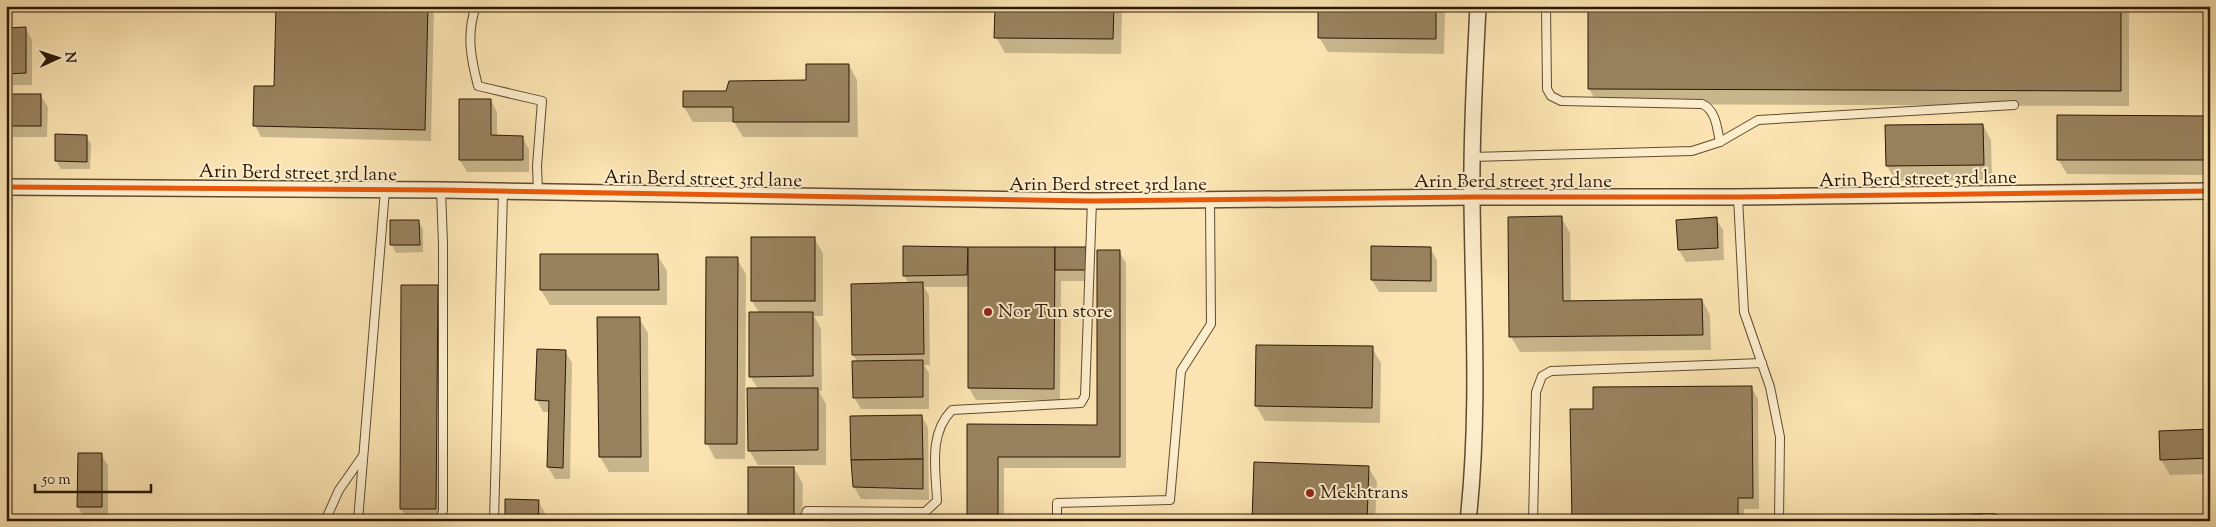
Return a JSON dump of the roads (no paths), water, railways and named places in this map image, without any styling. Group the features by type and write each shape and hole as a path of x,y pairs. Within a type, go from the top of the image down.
{"street":[{"path":"1468,521 1471,495 1476,379 1472,157 1478,6"},
{"name":"Arin Berd street 3rd lane","path":"7,187 441,190 1092,201 1472,197 1738,198 2210,191"}],"lane":[{"path":"476,6 471,21 470,53 478,86 542,101 536,166 538,193"},
{"path":"1546,6 1547,89 1550,96 1561,101 1702,104 1708,106 1712,112 1720,142"},
{"path":"1472,157 1692,151 1720,142 1758,120 2014,105"},
{"path":"6,252 7,187"},
{"path":"358,521 385,190"},
{"path":"440,521 444,510 444,244 441,190"},
{"path":"494,521 503,192"},
{"path":"1738,198 1744,312 1770,387 1780,437 1779,521"},
{"path":"1057,521 1057,503 1170,500 1181,371 1210,324 1210,200"},
{"path":"803,521 807,511 925,512 937,501 936,438 942,420 952,410 1080,403 1085,396 1092,201"},
{"path":"1533,521 1536,392 1542,376 1550,371 1762,363"},
{"path":"325,521 339,490 363,456"}],"railway":[{"path":"1586,521 1993,516 2010,521"}],"place":[{"name":"Nor Tun store","path":"988,312"},
{"name":"Mekhtrans","path":"1310,493"}]}
